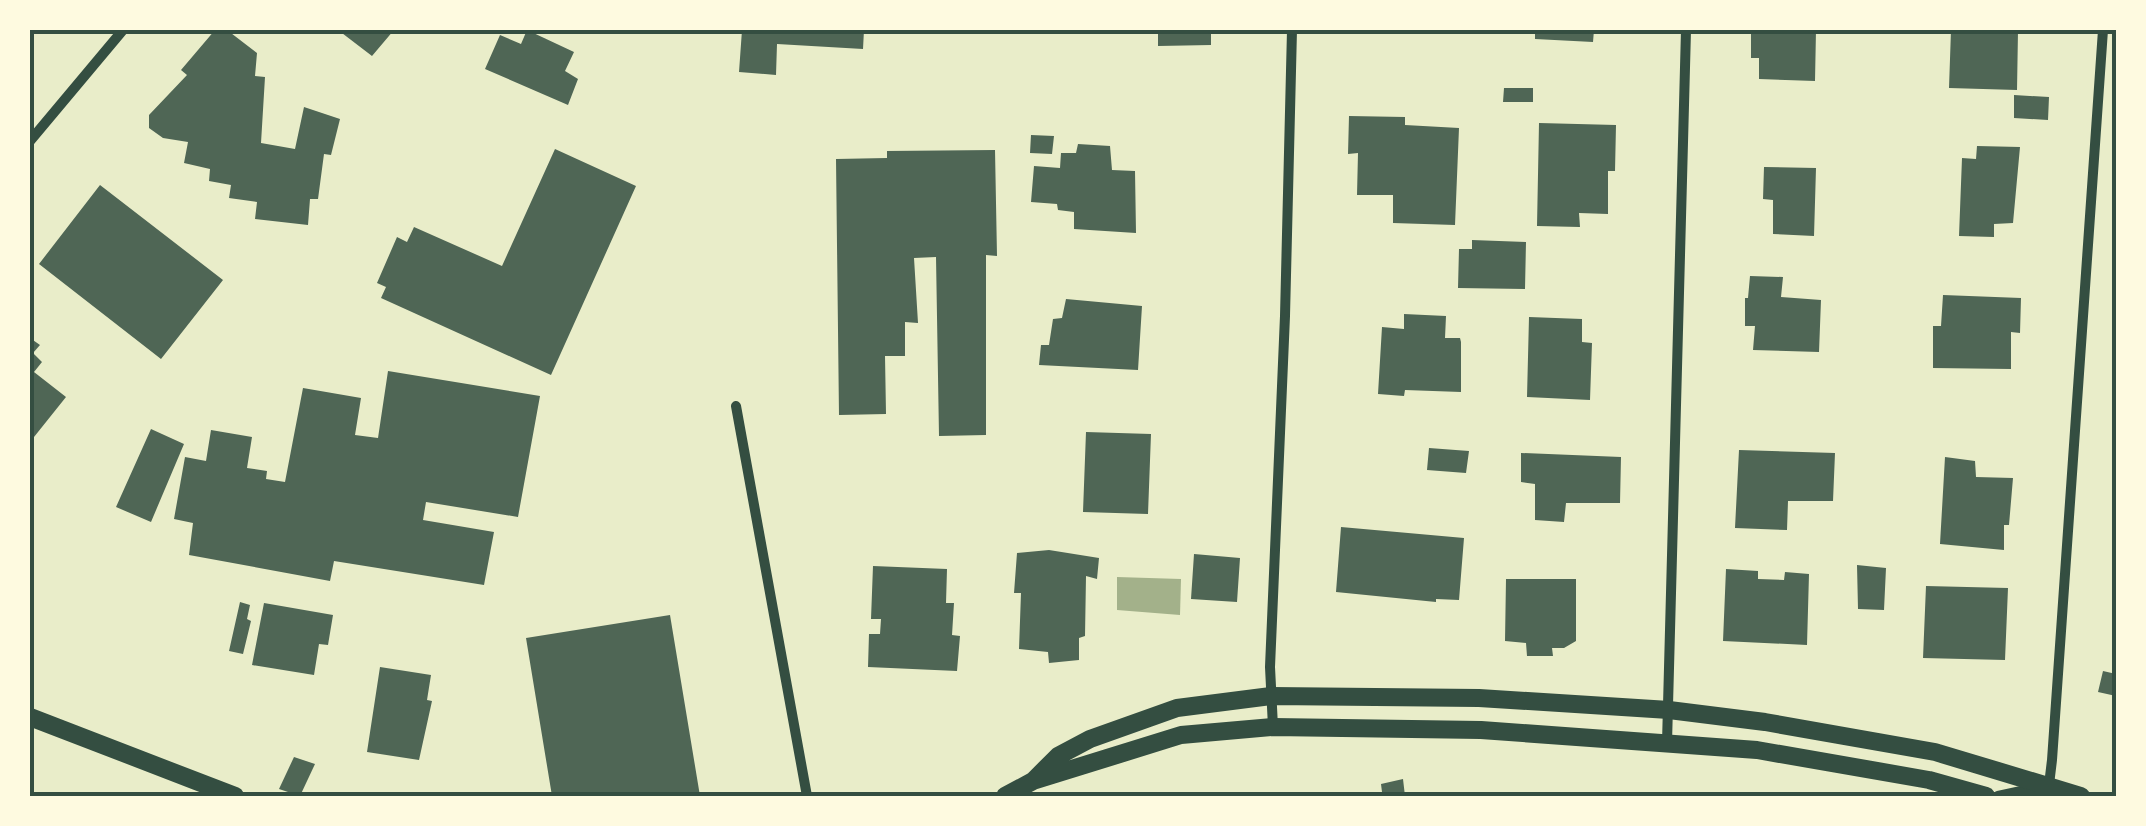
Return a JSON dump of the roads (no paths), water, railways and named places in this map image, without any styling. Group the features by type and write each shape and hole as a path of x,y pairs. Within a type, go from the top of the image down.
{"street":[{"path":"30,140 124,30"},
{"path":"1272,728 1292,30"},
{"path":"1667,742 1686,30"},
{"path":"2049,786 2103,30"},
{"path":"736,406 807,796"},
{"path":"1033,781 1058,756 1090,739 1177,708 1270,696 1479,698 1669,710 1765,722 1936,752 2081,796"},
{"path":"1394,698 1396,729"},
{"path":"30,716 235,796"},
{"path":"1005,796 1033,781 1182,735 1272,728 1481,730 1757,750 1929,780 1986,796"},
{"path":"1998,796 2049,786"}]}
